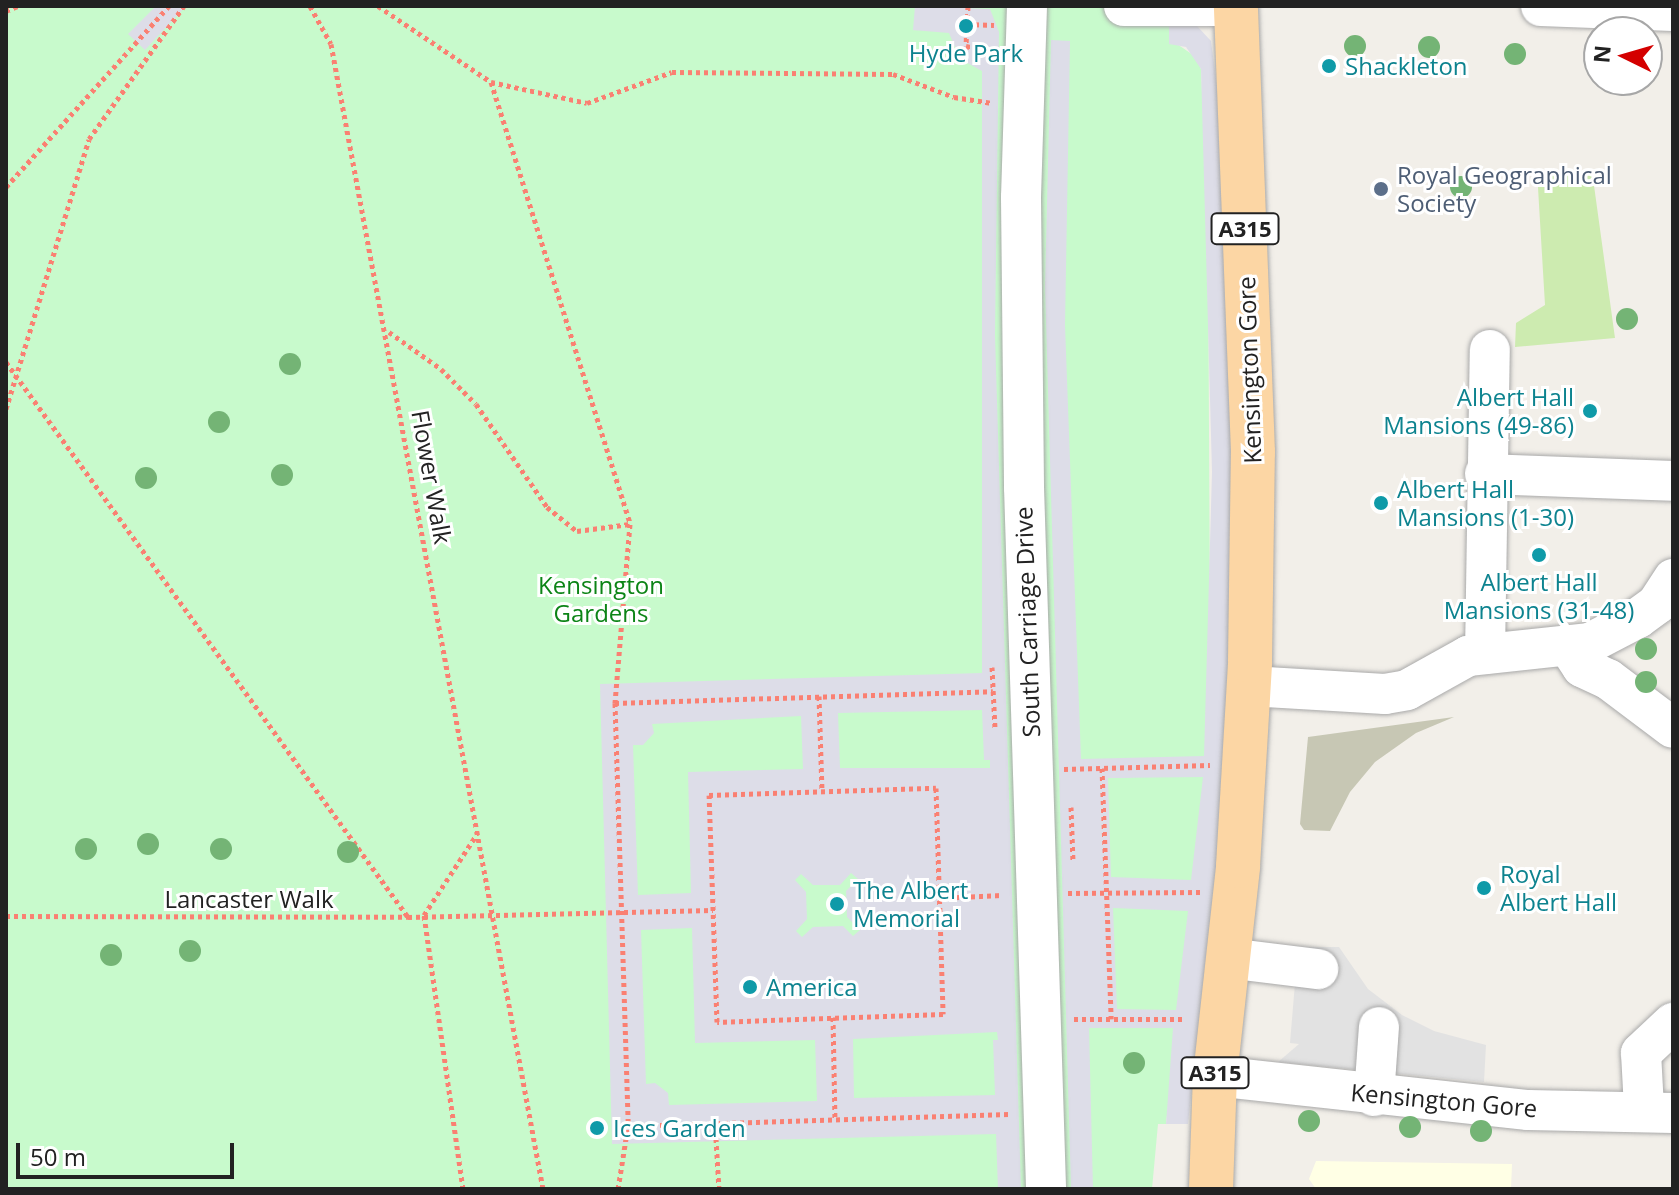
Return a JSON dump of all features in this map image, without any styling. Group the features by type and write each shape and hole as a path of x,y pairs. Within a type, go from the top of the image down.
{"main road":[{"name":"Kensington Gore","path":"1211,1189 1215,1076 1228,958 1249,686 1253,452 1236,6"}],"street":[{"path":"1033,6 1062,6"},
{"path":"1124,6 1216,6"},
{"path":"1541,6 1673,11"},
{"name":"South Carriage Drive","path":"1010,16 1009,53 1021,230 1029,690 1046,1189"},
{"path":"1485,654 1485,474 1490,350"},
{"path":"1485,474 1673,481"},
{"path":"1249,686 1385,694 1407,690 1456,660 1590,643 1638,618 1657,604 1673,579"},
{"path":"1569,647 1582,667 1608,679 1673,728"},
{"path":"1228,958 1318,969"},
{"path":"1659,1110 1641,1053 1673,1023"},
{"path":"1374,1096 1379,1027"},
{"name":"Kensington Gore","path":"1215,1076 1374,1096 1528,1110 1659,1110"}],"path":[{"path":"6,11 18,6"},
{"path":"6,187 169,6"},
{"path":"6,409 89,139 184,6"},
{"name":"Flower Walk","path":"310,6 331,44 388,331 543,1189"},
{"path":"378,6 491,82 587,103 672,72 893,74 982,103"},
{"path":"968,6 966,46 1009,53"},
{"path":"967,24 1010,16"},
{"path":"491,82 630,524 615,703 628,1126 618,1189"},
{"path":"388,331 441,369 476,404 547,507 577,531 630,524"},
{"path":"6,362 408,917"},
{"path":"615,703 1029,690"},
{"path":"819,696 822,792"},
{"path":"1068,755 1070,782"},
{"path":"1081,768 1204,766"},
{"path":"1102,768 1111,1019"},
{"path":"936,788 943,1014 717,1022 709,795 822,792 936,788"},
{"path":"1071,794 1074,908"},
{"path":"463,1189 424,915 477,834"},
{"path":"1086,892 1190,891"},
{"path":"939,898 994,896"},
{"name":"Lancaster Walk","path":"6,916 408,917 713,910"},
{"path":"1077,1003 1078,1019"},
{"path":"833,1017 835,1119"},
{"path":"1088,1019 1186,1019"},
{"path":"628,1126 1044,1112"},
{"path":"715,1122 719,1189"}],"shaded area":[{"path":"156,6 186,6 145,50 128,34"},
{"path":"915,6 990,9 999,32 995,335 1021,1189 998,1189 996,1134 612,1144 600,684 982,673 982,71 960,59 949,33 913,30","holes":["982,710 984,760 990,760 990,768 840,768 838,713","801,716 803,769 688,772 691,893 638,895 633,745 643,745 654,733 652,724","851,873 858,879 846,891 847,917 860,930 853,936 843,926 813,927 802,937 796,931 807,919 806,892 795,880 801,874 813,885 840,885","692,928 695,1043 815,1040 817,1101 669,1105 668,1093 655,1083 646,1084 641,930","997,1032 998,1040 993,1040 995,1095 854,1098 853,1039"]},
{"path":"1169,22 1197,26 1211,41 1223,132 1231,273 1232,518 1223,806 1188,1124 1166,1124 1173,1028 1089,1028 1093,1189 1071,1189 1045,286 1051,40 1070,41 1065,325 1081,759 1204,756 1212,472 1201,69 1186,47 1169,44","holes":["1203,777 1191,880 1111,877 1108,778","1113,908 1188,911 1176,1010 1117,1009"]},
{"path":"1454,717 1416,733 1375,762 1350,792 1330,831 1304,830 1300,824 1308,737"},
{"path":"1298,947 1339,947 1368,989 1402,1015 1434,1031 1486,1045 1484,1082 1278,1062 1299,1044 1290,1043"},
{"path":"1316,1161 1512,1164 1511,1189 1316,1189 1309,1179"}],"green space":[{"name":"Kensington Gardens","path":"6,6 1169,6 1177,44 1196,57 1201,69 1208,237 1210,622 1204,777 1166,1124 1158,1124 1152,1189 6,1189"},
{"path":"1537,171 1592,171 1615,338 1515,347 1516,323 1545,305"}],"place":[{"name":"Hyde Park","path":"966,26"},
{"name":"Shackleton","path":"1329,66"},
{"name":"Royal Geographical Society","path":"1381,189"},
{"name":"Albert Hall Mansions (49-86)","path":"1590,411"},
{"name":"Albert Hall Mansions (1-30)","path":"1381,503"},
{"name":"Albert Hall Mansions (31-48)","path":"1539,555"},
{"name":"Royal Albert Hall","path":"1484,888"},
{"name":"The Albert Memorial","path":"837,904"},
{"name":"America","path":"750,987"},
{"name":"Ices Garden","path":"597,1128"}]}
